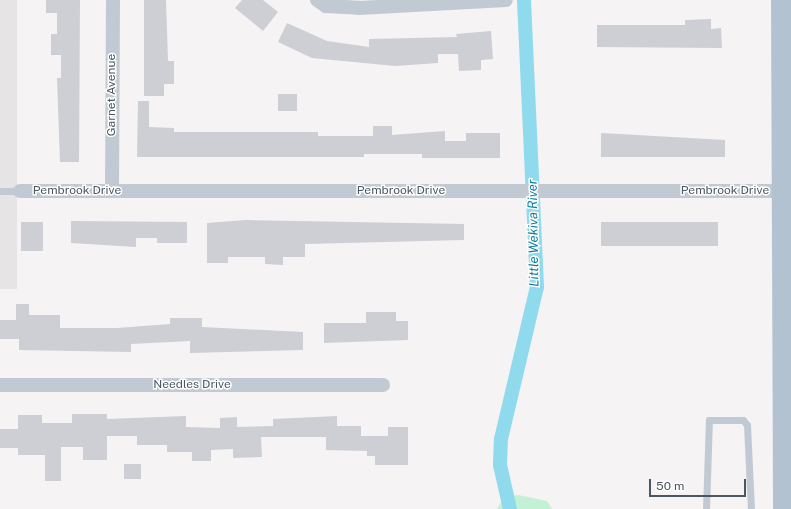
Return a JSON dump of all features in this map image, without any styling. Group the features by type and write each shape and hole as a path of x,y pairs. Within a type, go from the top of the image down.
{"main road":[{"path":"782,0 787,96 784,509"}],"street":[{"name":"Garnet Avenue","path":"112,190 113,0"},
{"path":"317,0 326,6 359,8 505,0"},
{"name":"Pembrook Drive","path":"20,191 787,192"},
{"name":"Needles Drive","path":"0,385 383,385"}],"lane":[{"path":"0,191 20,191"},
{"path":"706,509 706,427 709,420 743,420 747,425 751,509"}],"shaded area":[{"path":"0,0 17,0 17,289 0,289"}],"green space":[{"path":"518,495 547,501 552,509 497,509 504,497"}],"building":[{"path":"46,0 80,0 79,162 60,162 57,78 61,78 61,55 51,55 51,34 57,34 57,13 46,13"},
{"path":"144,0 166,0 168,61 174,61 174,84 164,84 164,96 144,96"},
{"path":"242,0 263,0 278,12 263,31 235,8"},
{"path":"711,19 711,29 721,28 722,48 597,47 597,25 685,25 685,20"},
{"path":"287,23 327,41 369,47 369,39 457,37 456,34 491,31 493,59 481,60 481,70 459,71 458,54 438,54 438,63 395,66 312,58 278,42"},
{"path":"278,94 297,94 297,111 278,111"},
{"path":"138,101 149,101 149,127 174,128 174,132 318,132 318,136 373,136 373,126 392,126 392,135 445,131 445,141 466,141 466,133 500,133 500,158 422,158 422,154 364,154 364,157 137,157"},
{"path":"601,133 725,140 725,157 601,157"},
{"path":"246,220 464,224 464,240 305,244 305,257 283,257 283,265 265,264 265,257 228,257 228,263 207,263 207,223"},
{"path":"71,221 187,222 187,243 157,243 157,238 136,238 136,247 71,243"},
{"path":"21,222 43,222 43,251 21,251"},
{"path":"601,222 718,222 718,246 601,246"},
{"path":"16,304 29,304 29,315 60,315 60,328 117,328 170,324 170,318 202,318 202,327 303,332 303,350 190,353 190,341 131,344 131,352 19,350 19,339 0,339 0,320 16,320"},
{"path":"366,312 396,312 396,321 408,321 408,340 324,343 324,323 366,323"},
{"path":"72,414 107,414 107,419 186,416 186,427 220,428 220,418 237,417 237,427 273,426 273,419 337,416 337,426 361,426 361,436 388,436 388,427 408,427 408,465 375,465 375,456 367,456 367,451 326,450 326,437 261,437 262,457 233,458 233,449 211,450 211,461 192,461 192,452 167,452 167,445 137,445 137,436 107,436 107,460 83,460 83,447 61,447 61,481 45,481 45,455 18,455 18,448 0,448 0,429 18,429 18,415 42,415 42,423 72,423"},
{"path":"124,464 141,464 141,479 124,479"}],"waterway":[{"name":"Little Wekiva River","path":"510,509 500,465 501,439 537,287 524,0"}]}
